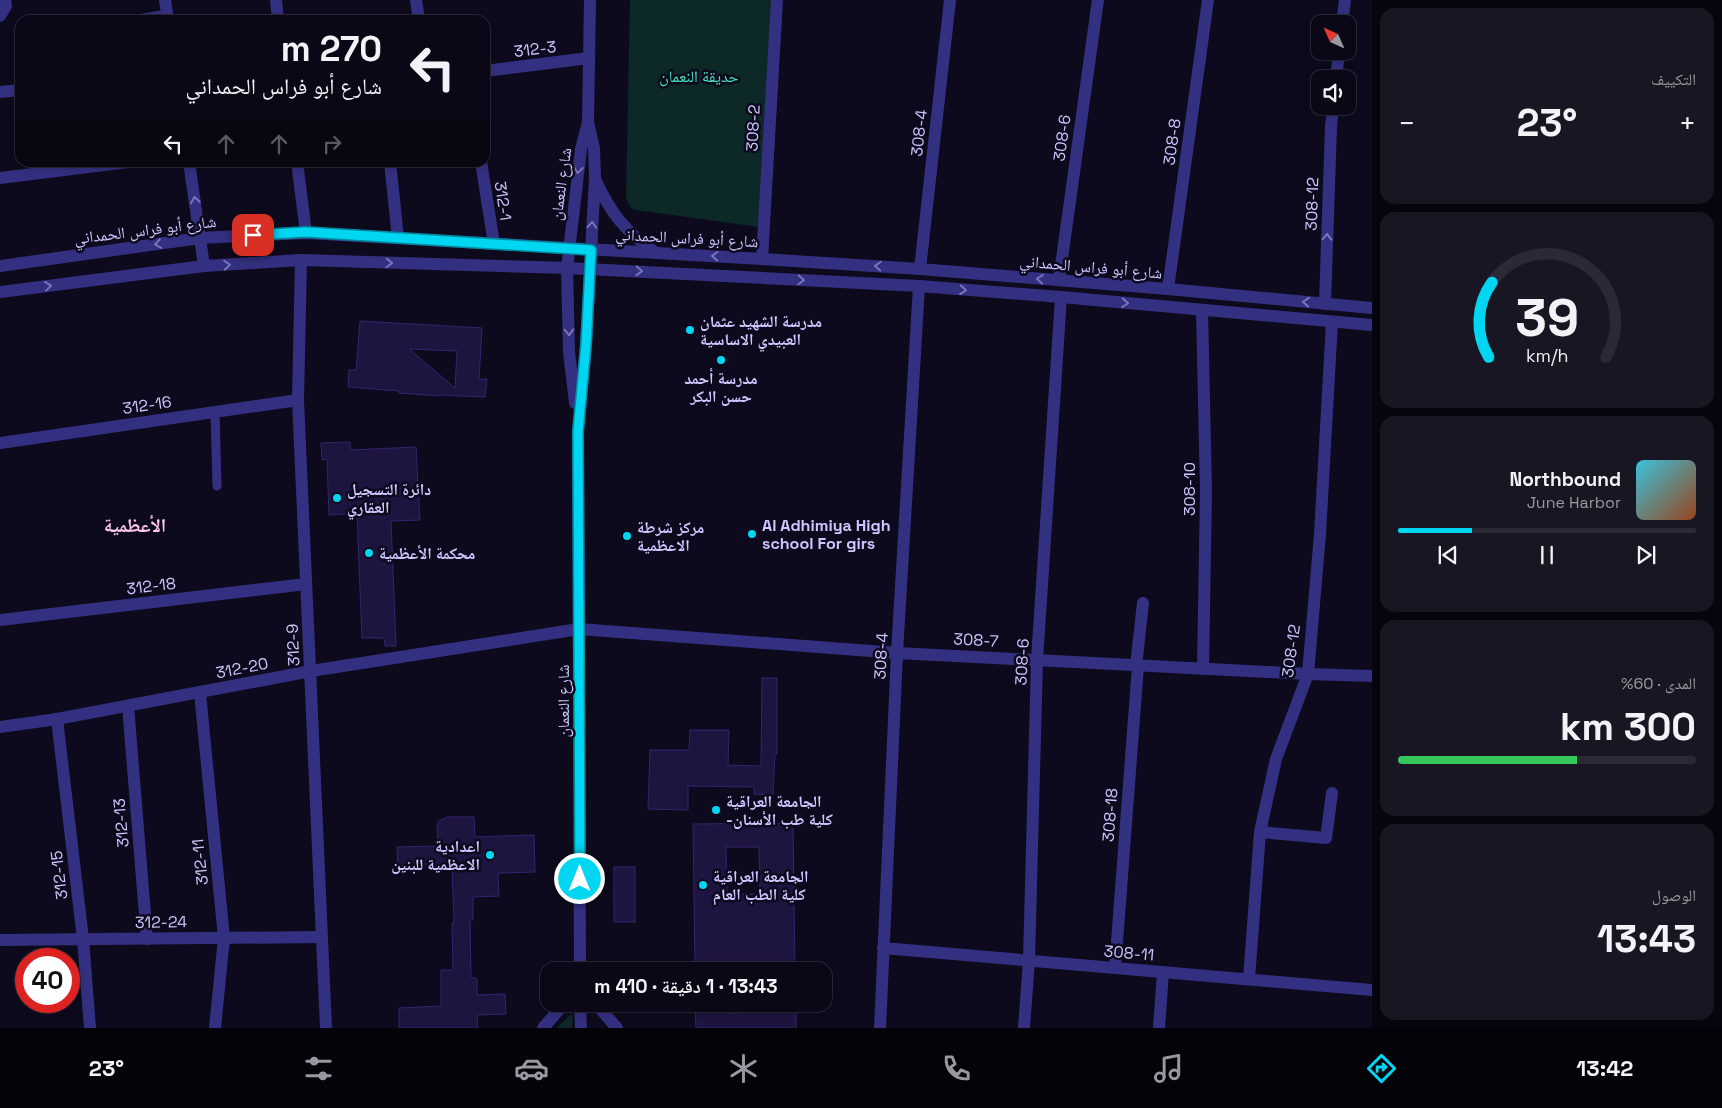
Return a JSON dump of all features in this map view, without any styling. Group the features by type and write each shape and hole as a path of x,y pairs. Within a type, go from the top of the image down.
{"street":[{"path":"0,16 6,6 5,0"},
{"path":"166,0 168,15"},
{"path":"276,0 278,15"},
{"path":"416,0 418,15"},
{"name":"شارع النعمان","path":"578,431 569,352 567,268 581,150 588,122 590,0"},
{"name":"308-2","path":"762,259 777,0"},
{"name":"308-4","path":"920,269 950,0"},
{"name":"308-6","path":"1059,280 1098,0"},
{"name":"308-8","path":"1168,289 1208,0"},
{"path":"1343,15 1345,0"},
{"name":"312-3","path":"490,70 589,58"},
{"path":"0,92 15,90"},
{"name":"308-12","path":"1325,304 1332,115"},
{"name":"شارع النعمان","path":"580,962 578,431 595,178 594,148 588,122"},
{"path":"0,178 88,167"},
{"path":"190,167 204,266"},
{"path":"298,167 306,232"},
{"path":"391,167 398,238"},
{"name":"312-1","path":"482,167 494,244"},
{"path":"595,178 605,201 618,221 636,239 656,253"},
{"name":"شارع أبو فراس الحمداني","path":"0,266 200,238 306,232 920,269 1372,308"},
{"name":"شارع أبو فراس الحمداني","path":"0,292 204,266 301,260 567,268 919,286 1372,325"},
{"name":"312-9","path":"301,260 298,400 326,1028"},
{"name":"308-4","path":"880,1028 897,653 919,286"},
{"name":"308-6","path":"1024,1028 1029,960 1037,660 1061,297"},
{"name":"308-10","path":"1202,310 1206,491 1203,669"},
{"name":"308-12","path":"1249,979 1260,832 1276,759 1308,674 1320,534 1332,322"},
{"name":"312-16","path":"0,443 298,400"},
{"name":"312-18","path":"0,620 306,584"},
{"name":"308-18","path":"1115,968 1143,603"},
{"name":"308-7","path":"579,629 897,653 1372,676"},
{"name":"312-20","path":"0,727 56,719 311,671 579,629"},
{"name":"312-11","path":"200,693 224,938 215,1028"},
{"name":"312-13","path":"128,706 147,939"},
{"name":"312-15","path":"56,719 83,939 90,1028"},
{"path":"1260,832 1326,838 1332,793"},
{"name":"312-24","path":"0,940 322,936"},
{"name":"308-11","path":"883,948 1372,990"},
{"path":"1159,1028 1163,972"},
{"path":"543,1028 557,1012"},
{"path":"580,1012 581,1028"},
{"path":"603,1012 617,1028"}],"lane":[{"path":"215,412 217,486"}],"green space":[{"name":"حديقة النعمان","path":"630,0 776,0 759,227 631,208 626,199"},
{"path":"571,1014 573,1015 572,1028 557,1028"}],"building":[{"path":"360,321 482,328 479,379 487,379 485,397 438,396 348,387 349,370 356,370","holes":["409,349 457,351 455,388"]},
{"path":"350,442 351,450 416,447 420,520 391,521 396,646 385,646 384,638 362,638 357,513 329,515 327,459 322,460 321,443"},
{"path":"762,678 777,678 777,754 775,754 773,795 754,794 754,787 688,786 688,810 648,809 650,750 689,750 690,730 729,730 728,765 761,766"},
{"path":"447,817 474,817 475,837 534,835 535,872 498,873 499,896 473,897 473,920 470,920 471,977 477,979 477,995 505,994 506,1014 477,1015 478,1028 399,1028 399,1008 441,1006 441,970 453,970 452,923 454,923 452,867 398,868 397,847 438,846 437,824"},
{"path":"793,823 795,962 695,962 693,824","holes":["726,847 759,847 760,894 727,894"]},
{"path":"614,867 635,867 635,922 614,922"},
{"path":"695,1012 796,1012 796,1028 696,1028"}],"place":[{"name":"مدرسة الشهيد عثمان العبيدي الاساسية","path":"690,330"},
{"name":"مدرسة أحمد حسن البكر","path":"721,360"},
{"name":"دائرة التسجيل العقاري","path":"337,498"},
{"name":"Al Adhimiya High school For girs","path":"752,534"},
{"name":"مركز شرطة الاعظمية","path":"627,536"},
{"name":"محكمة الأعظمية","path":"369,553"},
{"name":"الجامعة العراقية -كلية طب الأسنان","path":"716,810"},
{"name":"اعدادية الاعظمية للبنين","path":"490,855"},
{"name":"الجامعة العراقية كلية الطب العام","path":"703,885"}],"district":[{"name":"الأعظمية","path":"135,525"}],"route":[{"path":"253,235 306,232 591,250 586,345 578,431 580,879"}]}
